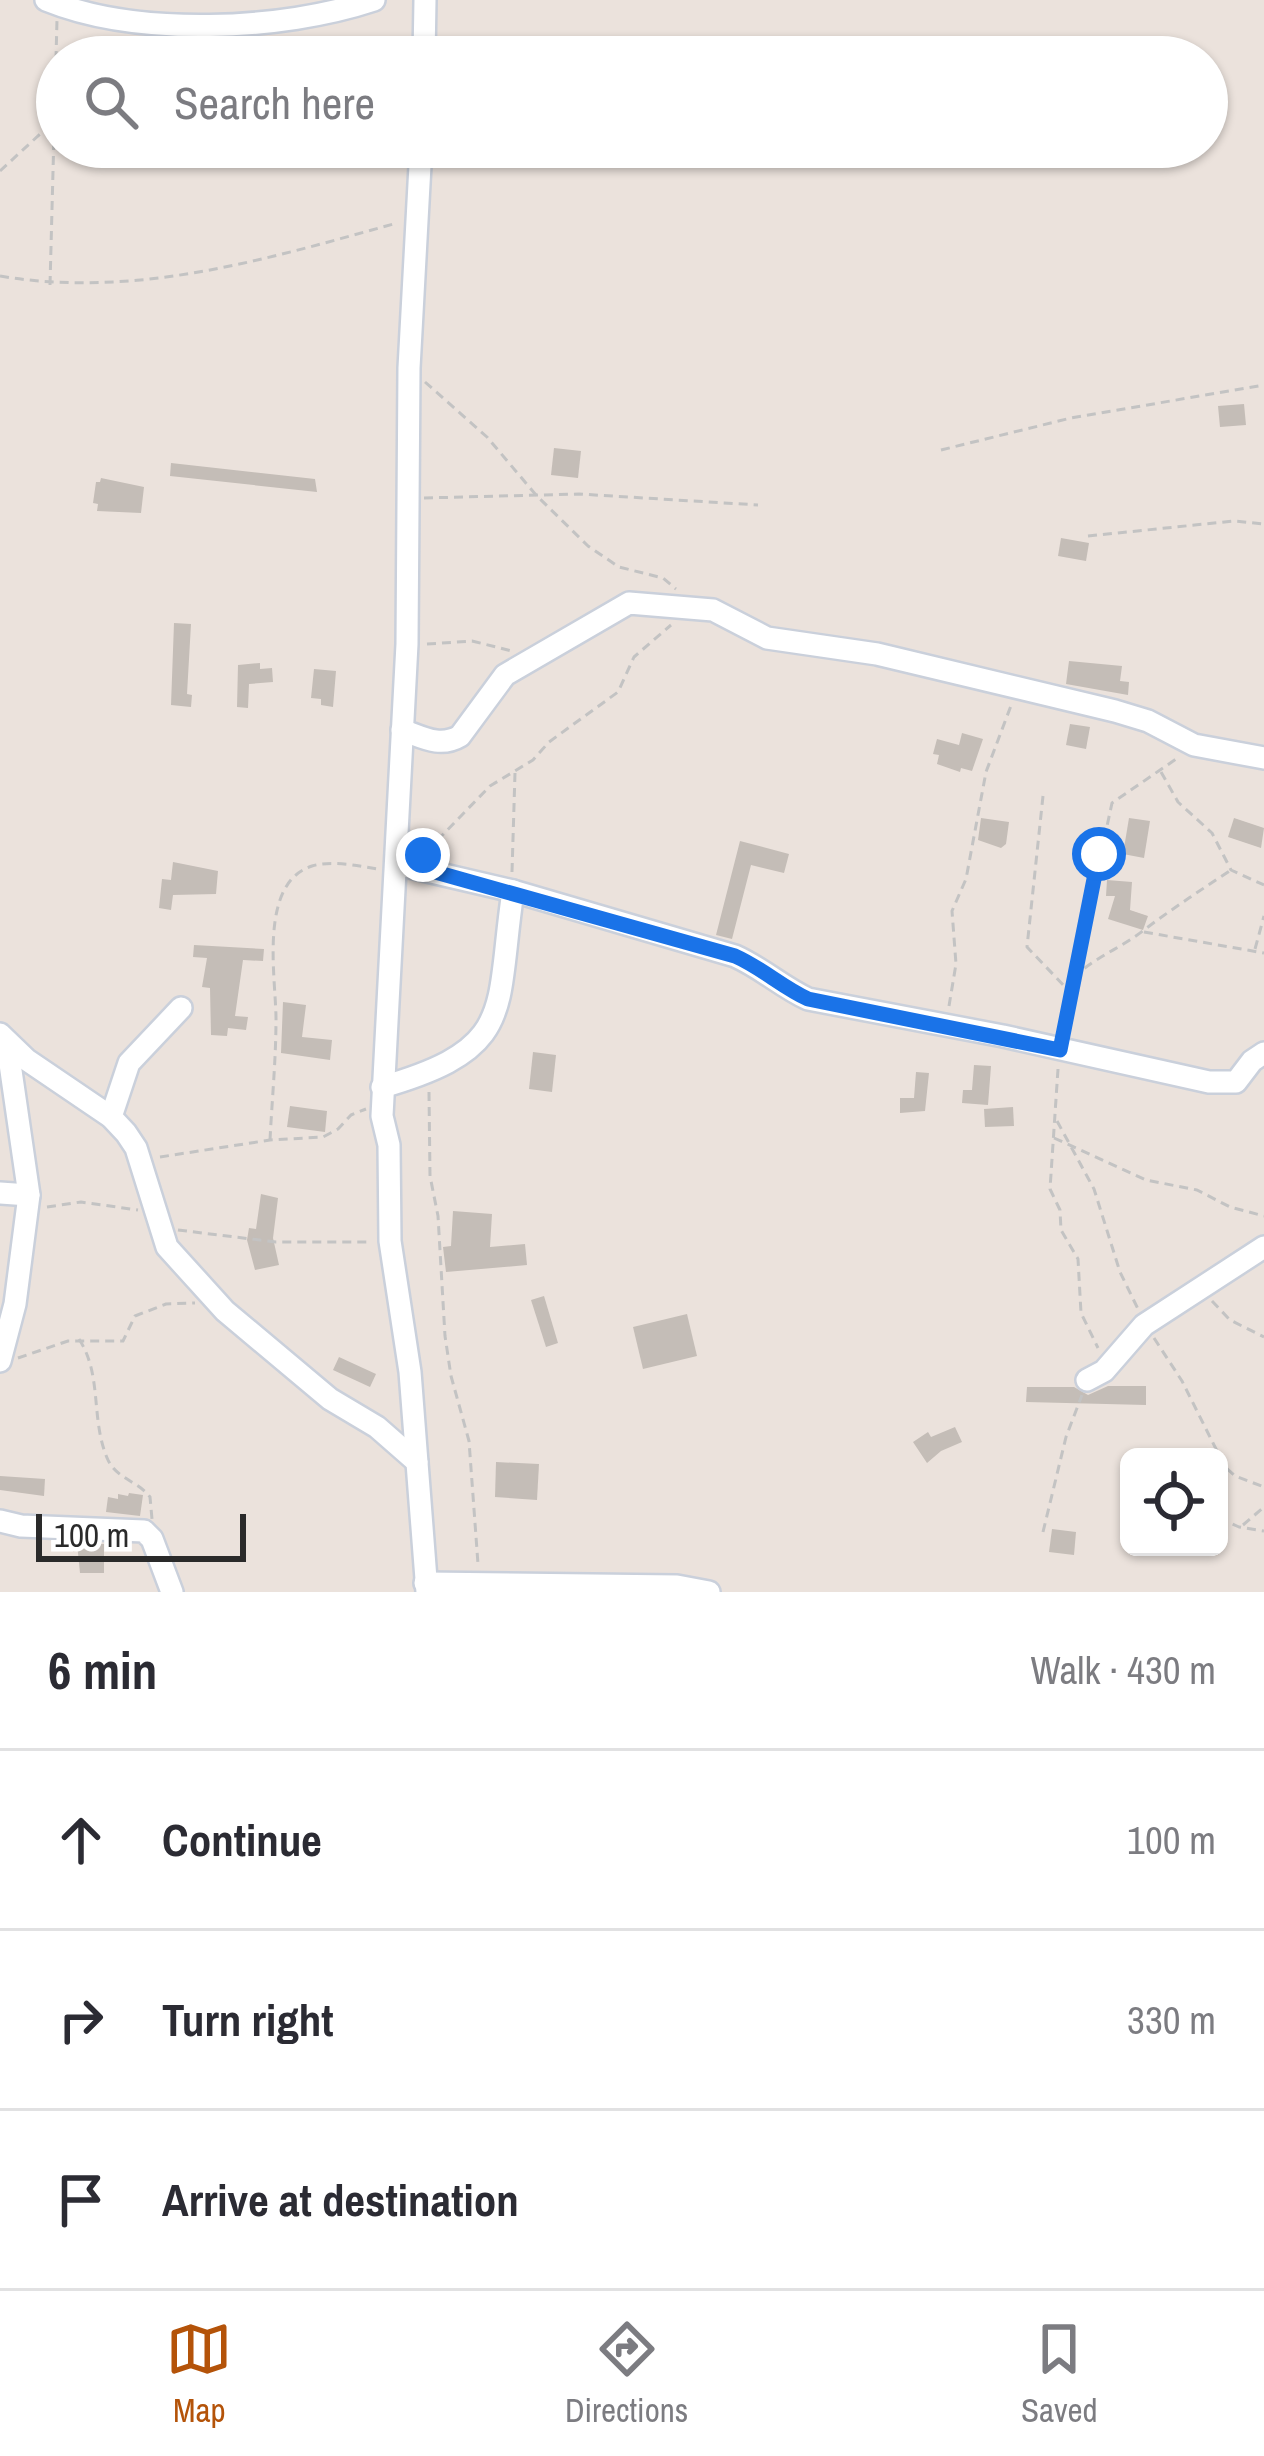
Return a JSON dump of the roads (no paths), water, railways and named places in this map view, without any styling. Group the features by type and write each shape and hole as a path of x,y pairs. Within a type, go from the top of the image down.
{"street":[{"path":"117,19 140,0"},
{"path":"51,2 117,19 175,27 234,24 374,0"},
{"path":"424,36 425,0"},
{"path":"420,168 409,368 403,868 382,1117 388,1144 390,1241 410,1372 426,1587 481,1582 677,1586 710,1592"},
{"path":"402,730 442,743 452,741 505,675 629,603 725,614 767,638 877,654 1131,715 1194,745 1264,758"},
{"path":"403,868 513,891 735,956 808,999 1221,1083 1236,1082 1264,1053"},
{"path":"382,1087 431,1073 477,1043 491,1028 499,1002 513,891"},
{"path":"111,1117 129,1063 181,1008"},
{"path":"4,1039 111,1117 136,1148 158,1223 177,1259 218,1303 330,1399 376,1426 418,1462"},
{"path":"4,1039 28,1204 6,1360"},
{"path":"0,1192 28,1204"},
{"path":"1087,1380 1104,1371 1144,1325 1264,1247"},
{"path":"0,1521 21,1526 135,1529 152,1538 172,1592"}]}
